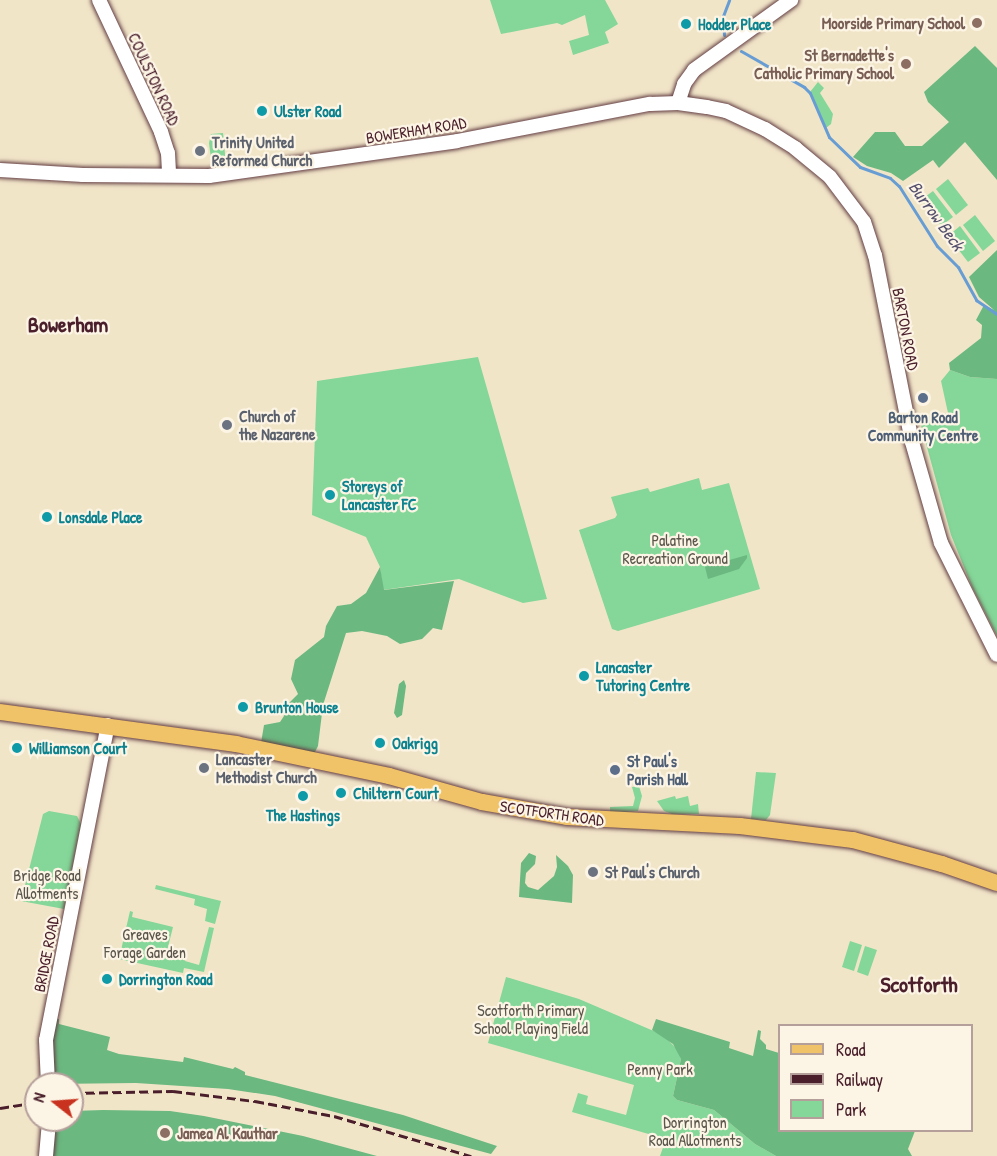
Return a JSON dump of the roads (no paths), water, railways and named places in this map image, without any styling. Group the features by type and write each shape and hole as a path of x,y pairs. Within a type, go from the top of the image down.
{"main road":[{"name":"SCOTFORTH ROAD","path":"0,712 108,725 311,758 389,776 482,802 549,815 597,820 749,827 853,840 942,864 997,883"}],"street":[{"name":"COULSTON ROAD","path":"99,0 161,132 168,153 169,174"},
{"path":"678,103 684,84 694,70 791,0"},
{"name":"BOWERHAM ROAD","path":"0,170 82,175 209,176 457,141 633,106 678,103"},
{"name":"BARTON ROAD","path":"678,103 726,111 775,135 830,177 864,222 875,255 912,441 941,543 997,655"},
{"name":"BRIDGE ROAD","path":"47,1072 46,1040 108,725"},
{"path":"46,1156 48,1132"}],"waterway":[{"name":"Burrow Beck","path":"724,35 723,16 729,0"},
{"name":"Burrow Beck","path":"741,51 804,87 810,93 829,137 860,167 890,178 899,186 937,246 958,267 976,300 997,314"}],"railway":[{"path":"84,1093 173,1091 255,1101 334,1116 471,1156"},
{"path":"0,1108 24,1104"}],"place":[{"name":"Moorside Primary School","path":"977,23"},
{"name":"Hodder Place","path":"686,24"},
{"name":"St Bernadette's Catholic Primary School","path":"906,64"},
{"name":"Ulster Road","path":"262,111"},
{"name":"Trinity United Reformed Church","path":"200,151"},
{"name":"Barton Road Community Centre","path":"923,398"},
{"name":"Church of the Nazarene","path":"227,425"},
{"name":"Storeys of Lancaster FC","path":"330,495"},
{"name":"Lonsdale Place","path":"47,517"},
{"name":"Lancaster Tutoring Centre","path":"584,676"},
{"name":"Brunton House","path":"243,707"},
{"name":"Oakrigg","path":"380,743"},
{"name":"Williamson Court","path":"17,748"},
{"name":"Lancaster Methodist Church","path":"204,768"},
{"name":"St Paul's Parish Hall","path":"615,770"},
{"name":"Chiltern Court","path":"341,793"},
{"name":"The Hastings","path":"303,796"},
{"name":"St Paul's Church","path":"593,872"},
{"name":"Dorrington Road","path":"107,979"},
{"name":"Jamea Al Kauthar","path":"165,1133"}],"district":[{"name":"Bowerham","path":"68,325"},
{"name":"Scotforth","path":"919,985"}],"park label":[{"name":"Palatine Recreation Ground","path":"675,549"},
{"name":"Bridge Road Allotments","path":"47,884"},
{"name":"Greaves Forage Garden","path":"145,943"},
{"name":"Scotforth Primary School Playing Field","path":"531,1019"},
{"name":"Penny Park","path":"660,1069"},
{"name":"Dorrington Road Allotments","path":"695,1131"}]}
